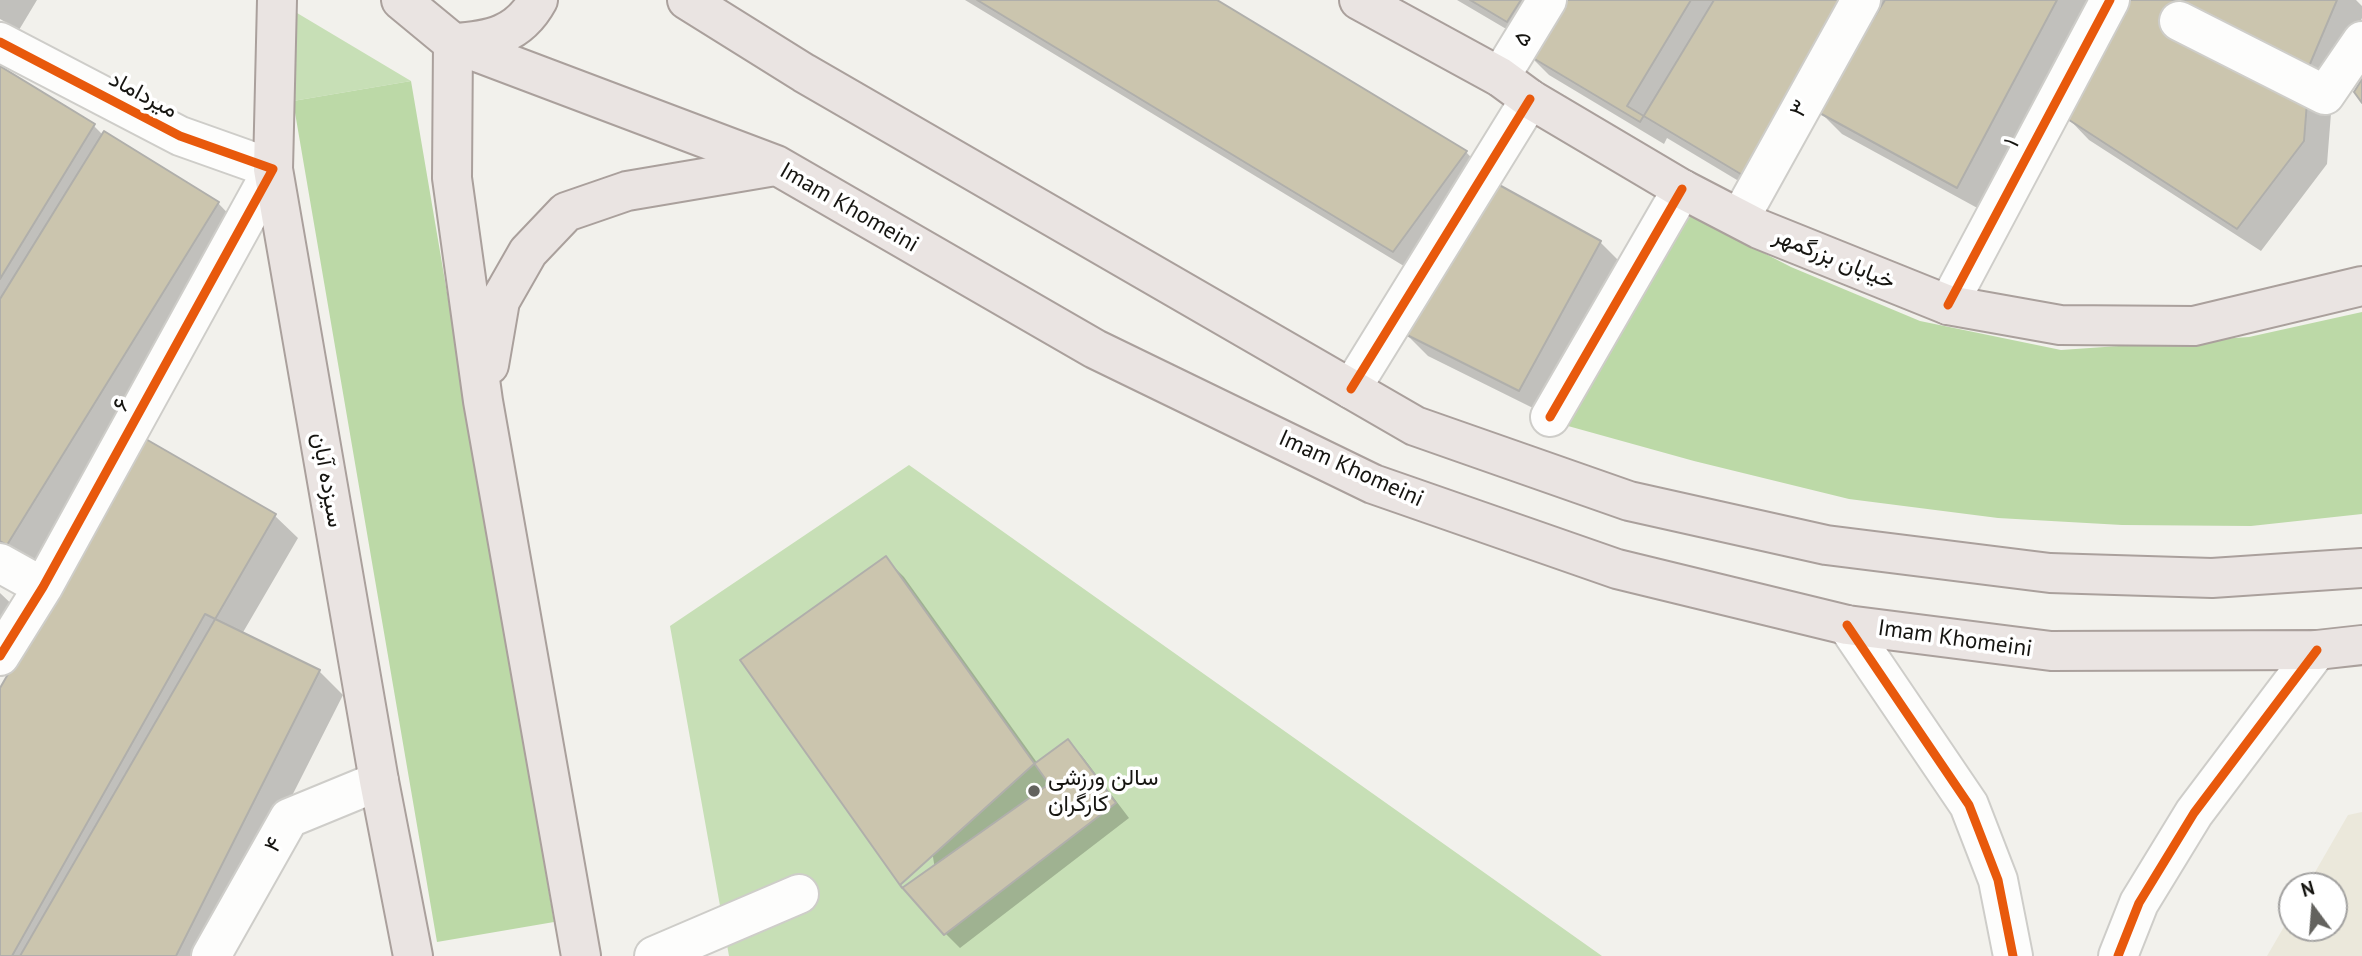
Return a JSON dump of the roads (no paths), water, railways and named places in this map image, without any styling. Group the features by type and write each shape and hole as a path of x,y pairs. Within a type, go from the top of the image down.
{"main road":[{"name":"سیزده آبان","path":"277,0 273,169 379,781 413,956"},
{"name":"Imam Khomeini","path":"401,0 453,43 776,166 1095,349 1373,484 1617,569 1847,625 2051,651 2317,650 2362,645"},
{"path":"538,0 531,12 510,31 483,42 453,43 452,178 483,401 582,956"},
{"path":"687,0 804,73 1415,426 1629,501 1826,545 2050,573 2212,578 2362,568"},
{"name":"خیابان بزرگمهر","path":"1359,0 1500,77 1530,99 1682,189 1759,229 1948,305 2060,325 2194,326 2362,286"},
{"path":"483,401 499,300 527,253 566,212 627,191 776,166"}],"street":[{"name":"۵","path":"1500,77 1547,0"},
{"name":"۳","path":"1740,218 1861,0"},
{"name":"۱","path":"1948,305 2110,0"},
{"path":"2179,21 2325,94 2362,41"},
{"name":"میرداماد","path":"0,41 180,136 273,169"},
{"path":"1351,389 1530,99"},
{"name":"۶","path":"0,656 43,587 273,169"},
{"path":"1550,417 1682,189"},
{"path":"0,563 43,587"},
{"path":"1847,625 1969,805 1998,880 2013,956"},
{"path":"2118,956 2139,903 2194,813 2317,650"},
{"name":"۴","path":"211,956 289,818 379,781"},
{"path":"654,956 799,894"}],"place":[{"name":"سالن ورزشی کارگران","path":"1034,791"}]}
